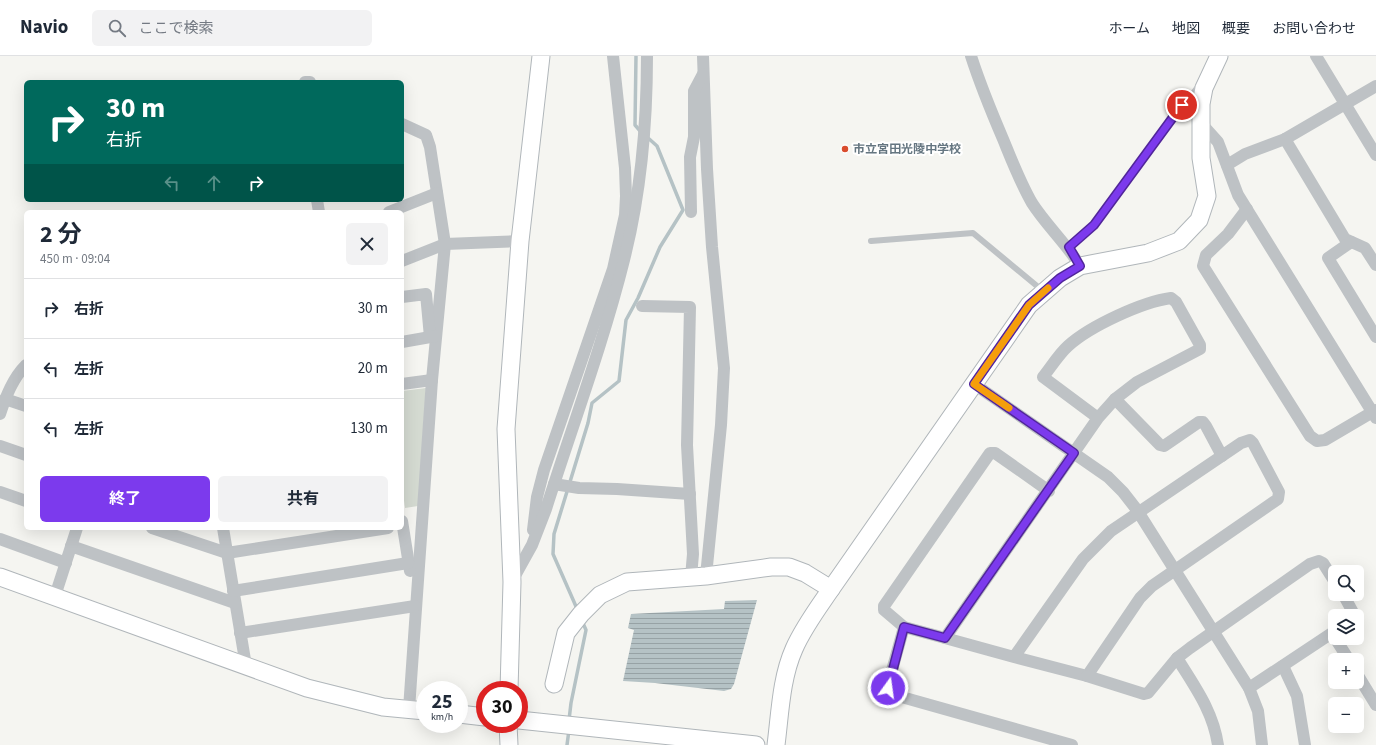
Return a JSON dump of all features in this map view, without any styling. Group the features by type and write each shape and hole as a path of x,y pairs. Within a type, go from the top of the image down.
{"street":[{"path":"508,681 512,582 506,430 520,241 541,56"},
{"path":"532,546 537,497 544,470 613,269 625,215 625,168 613,56"},
{"path":"512,582 532,546 554,484 624,260 639,178 647,114 648,56"},
{"path":"699,577 721,425 724,368 712,247 707,168 703,56"},
{"path":"971,56 988,104 1017,176 1033,204 1052,229 1069,247 1080,266"},
{"path":"776,745 790,660 803,632 831,589 1029,305 1060,278 1080,266 1148,253 1180,241 1200,220 1207,196 1201,158 1200,122 1204,88 1210,72 1219,56"},
{"path":"1316,56 1376,155"},
{"path":"691,212 690,157 694,137 694,91 704,73"},
{"path":"1227,165 1246,154 1284,139 1376,86"},
{"path":"1200,122 1218,142 1238,195 1247,209 1375,413 1325,440 1317,441 1310,436 1203,266 1206,255 1228,234 1247,209"},
{"path":"404,125 426,135 430,147 445,244 433,337 432,380 415,606 416,681"},
{"path":"404,134 415,130"},
{"path":"1284,139 1345,239 1365,248 1376,265"},
{"path":"395,210 437,193"},
{"path":"404,260 445,244 520,241"},
{"path":"1351,242 1328,258 1376,337"},
{"path":"404,297 426,294 433,337"},
{"path":"945,638 1049,491 1098,418 1115,399 1137,382 1200,349 1200,345 1179,308 1171,298 1112,318 1088,331 1068,346 1043,377 1098,418"},
{"path":"642,306 690,307 687,445 693,554 699,577"},
{"path":"404,342 433,337"},
{"path":"0,414 5,399 19,372 24,367"},
{"path":"404,384 432,380"},
{"path":"974,384 1108,477 1123,492 1138,512 1249,688 1258,711 1262,745"},
{"path":"5,399 24,405"},
{"path":"1115,399 1160,445 1164,446 1199,422 1203,422 1222,456"},
{"path":"1014,657 1083,559 1111,531 1241,443 1250,440 1279,492 1278,499 1152,586 1140,598 1087,676"},
{"path":"0,446 24,454"},
{"path":"1049,491 995,453 990,453 884,606 884,610 904,627 1087,676 1144,694 1148,693 1177,658 1315,562 1323,563 1328,571"},
{"path":"554,484 579,488 690,494"},
{"path":"0,492 24,500"},
{"path":"55,596 76,530"},
{"path":"158,530 227,553 375,530"},
{"path":"223,530 246,666"},
{"path":"403,530 415,606"},
{"path":"0,539 66,563"},
{"path":"71,546 235,603"},
{"path":"233,591 408,563"},
{"path":"554,684 566,633 581,614 600,596 627,582 699,577 771,566 789,567 805,573 831,589"},
{"path":"0,577 308,688 383,707 416,710"},
{"path":"240,634 415,606"},
{"path":"904,627 889,681 888,688 891,694 1072,745"},
{"path":"1249,688 1328,639"},
{"path":"1177,658 1210,713 1216,730 1218,745"},
{"path":"1283,666 1296,696 1305,745"},
{"path":"1364,685 1376,705"},
{"path":"528,721 756,745"},
{"path":"508,733 509,745"}],"lane":[{"path":"1069,247 1094,225 1191,93 1210,72"},
{"path":"871,241 973,233 1044,292"}],"shaded area":[{"path":"426,388 418,506 405,508 404,501 404,391"},
{"path":"757,600 734,684 731,689 724,691 623,681 634,630 628,628 631,614 724,609 725,601"}],"waterway":[{"path":"636,56 635,125 641,132"},
{"path":"578,611 553,554 554,534 588,423 592,403 619,381 626,320 638,298 660,247 683,210 657,146 647,137"},
{"path":"569,720 586,630 582,621"},
{"path":"567,745 569,730"}],"slow traffic":[{"path":"1009,408 974,384 1029,305 1048,288"}],"place":[{"name":"市立宮田光陵中学校","path":"845,149"}],"route":[{"path":"888,688 904,627 945,638 1049,491 1074,453 974,384 1029,305 1060,278 1080,266 1069,247 1094,225 1182,105"}]}
